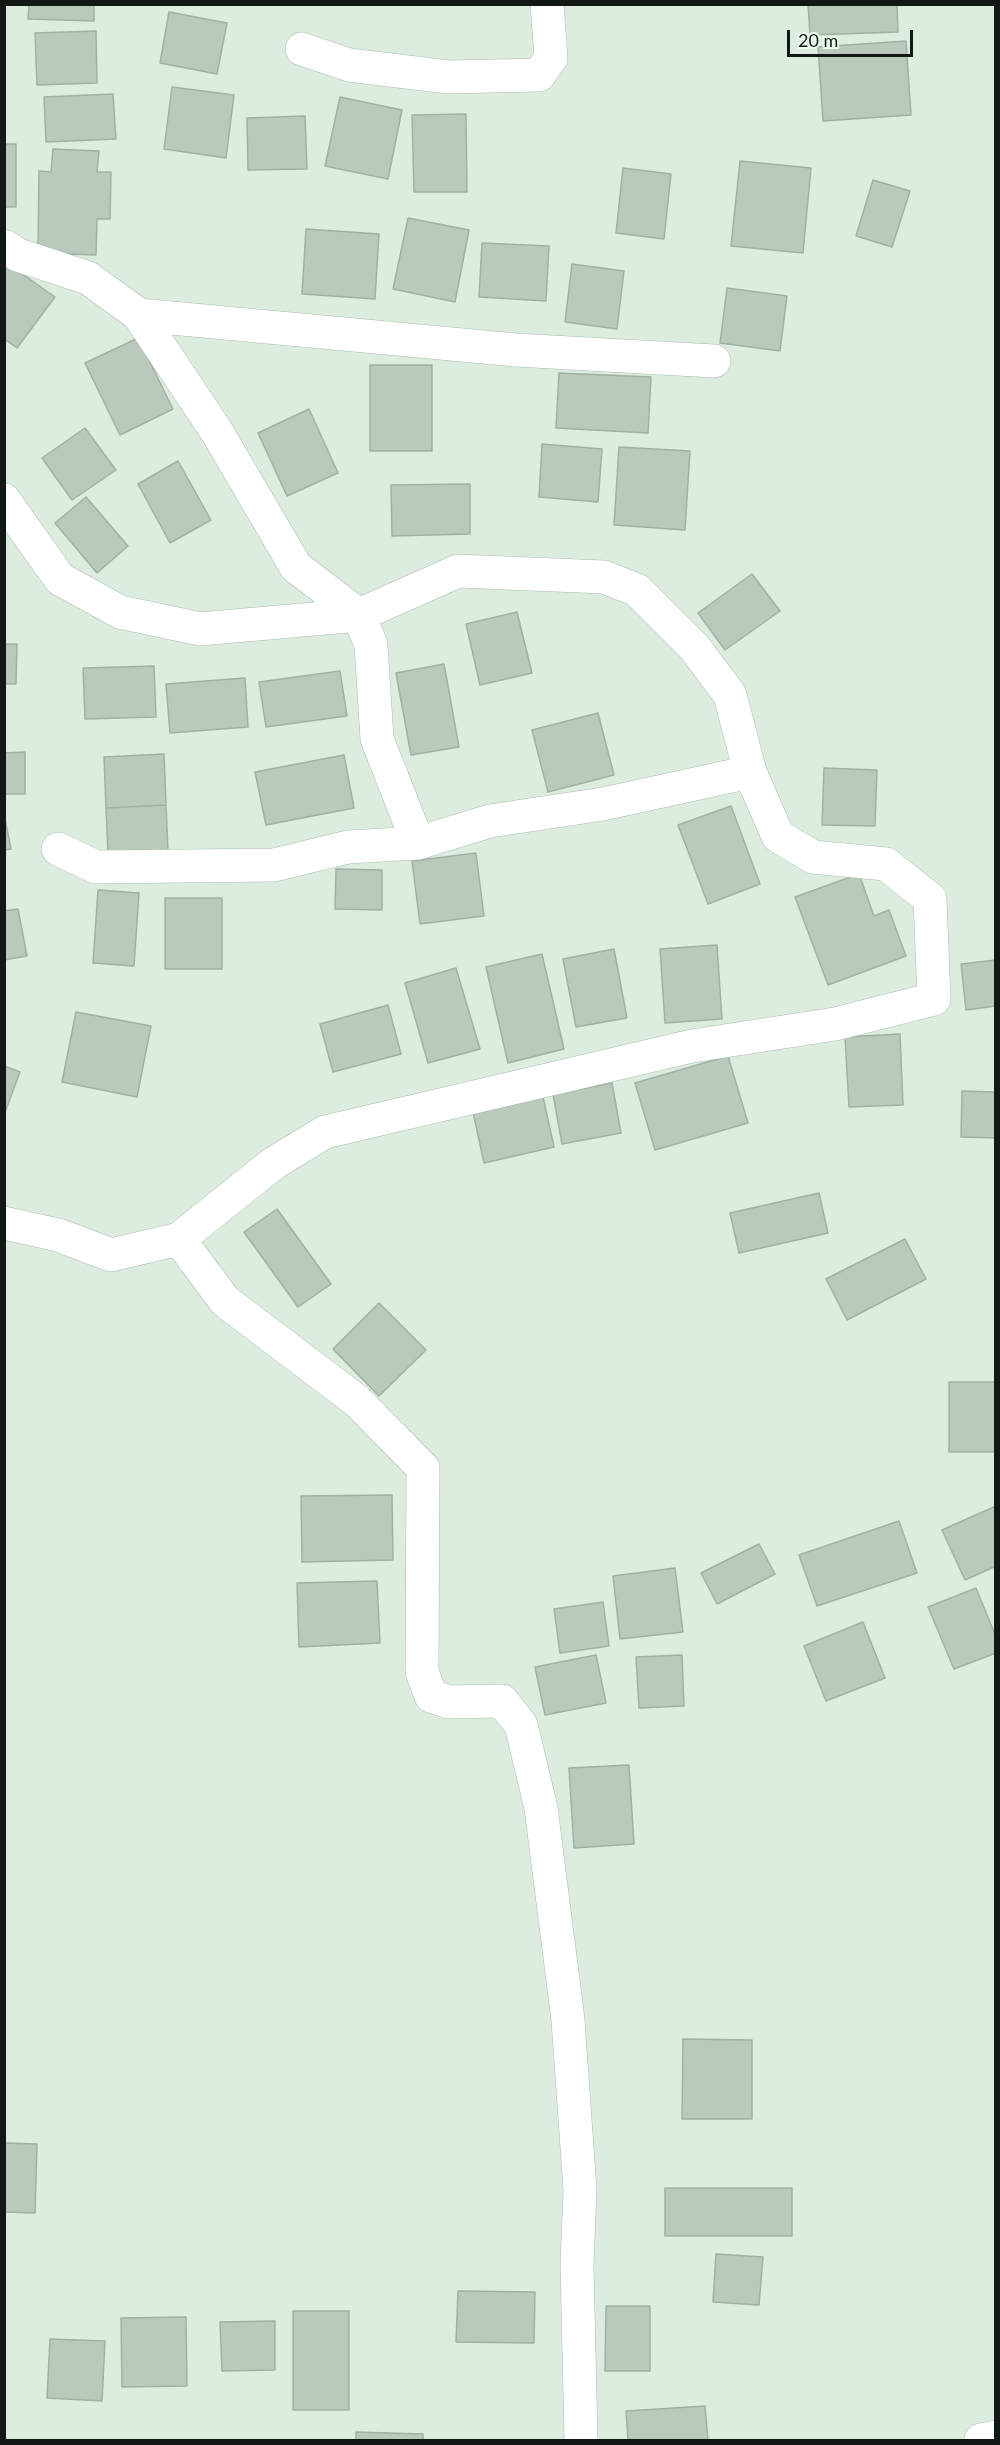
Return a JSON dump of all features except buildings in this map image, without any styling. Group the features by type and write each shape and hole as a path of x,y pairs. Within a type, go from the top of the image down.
{"street":[{"path":"302,49 350,65 448,77 539,75 551,58 547,4"},
{"path":"4,246 18,255 88,278 139,315 217,432 296,567 359,615 371,645 377,739 418,843"},
{"path":"139,315 516,350 714,361"},
{"path":"4,500 60,579 120,612 200,629 359,615 458,571 604,577 637,590 694,647 730,695 750,772 778,836 813,857 886,864 930,899 934,999 835,1024 692,1046 325,1132 274,1162 179,1239 111,1255 58,1235 4,1223"},
{"path":"58,849 96,867 274,865 348,847 418,843 490,821 603,804 750,772"},
{"path":"179,1239 225,1301 357,1401 423,1468 422,1672 431,1696 449,1702 502,1701 520,1725 541,1808 568,2020 580,2190 577,2265 580,2440"},
{"path":"981,2440 996,2437"}]}
